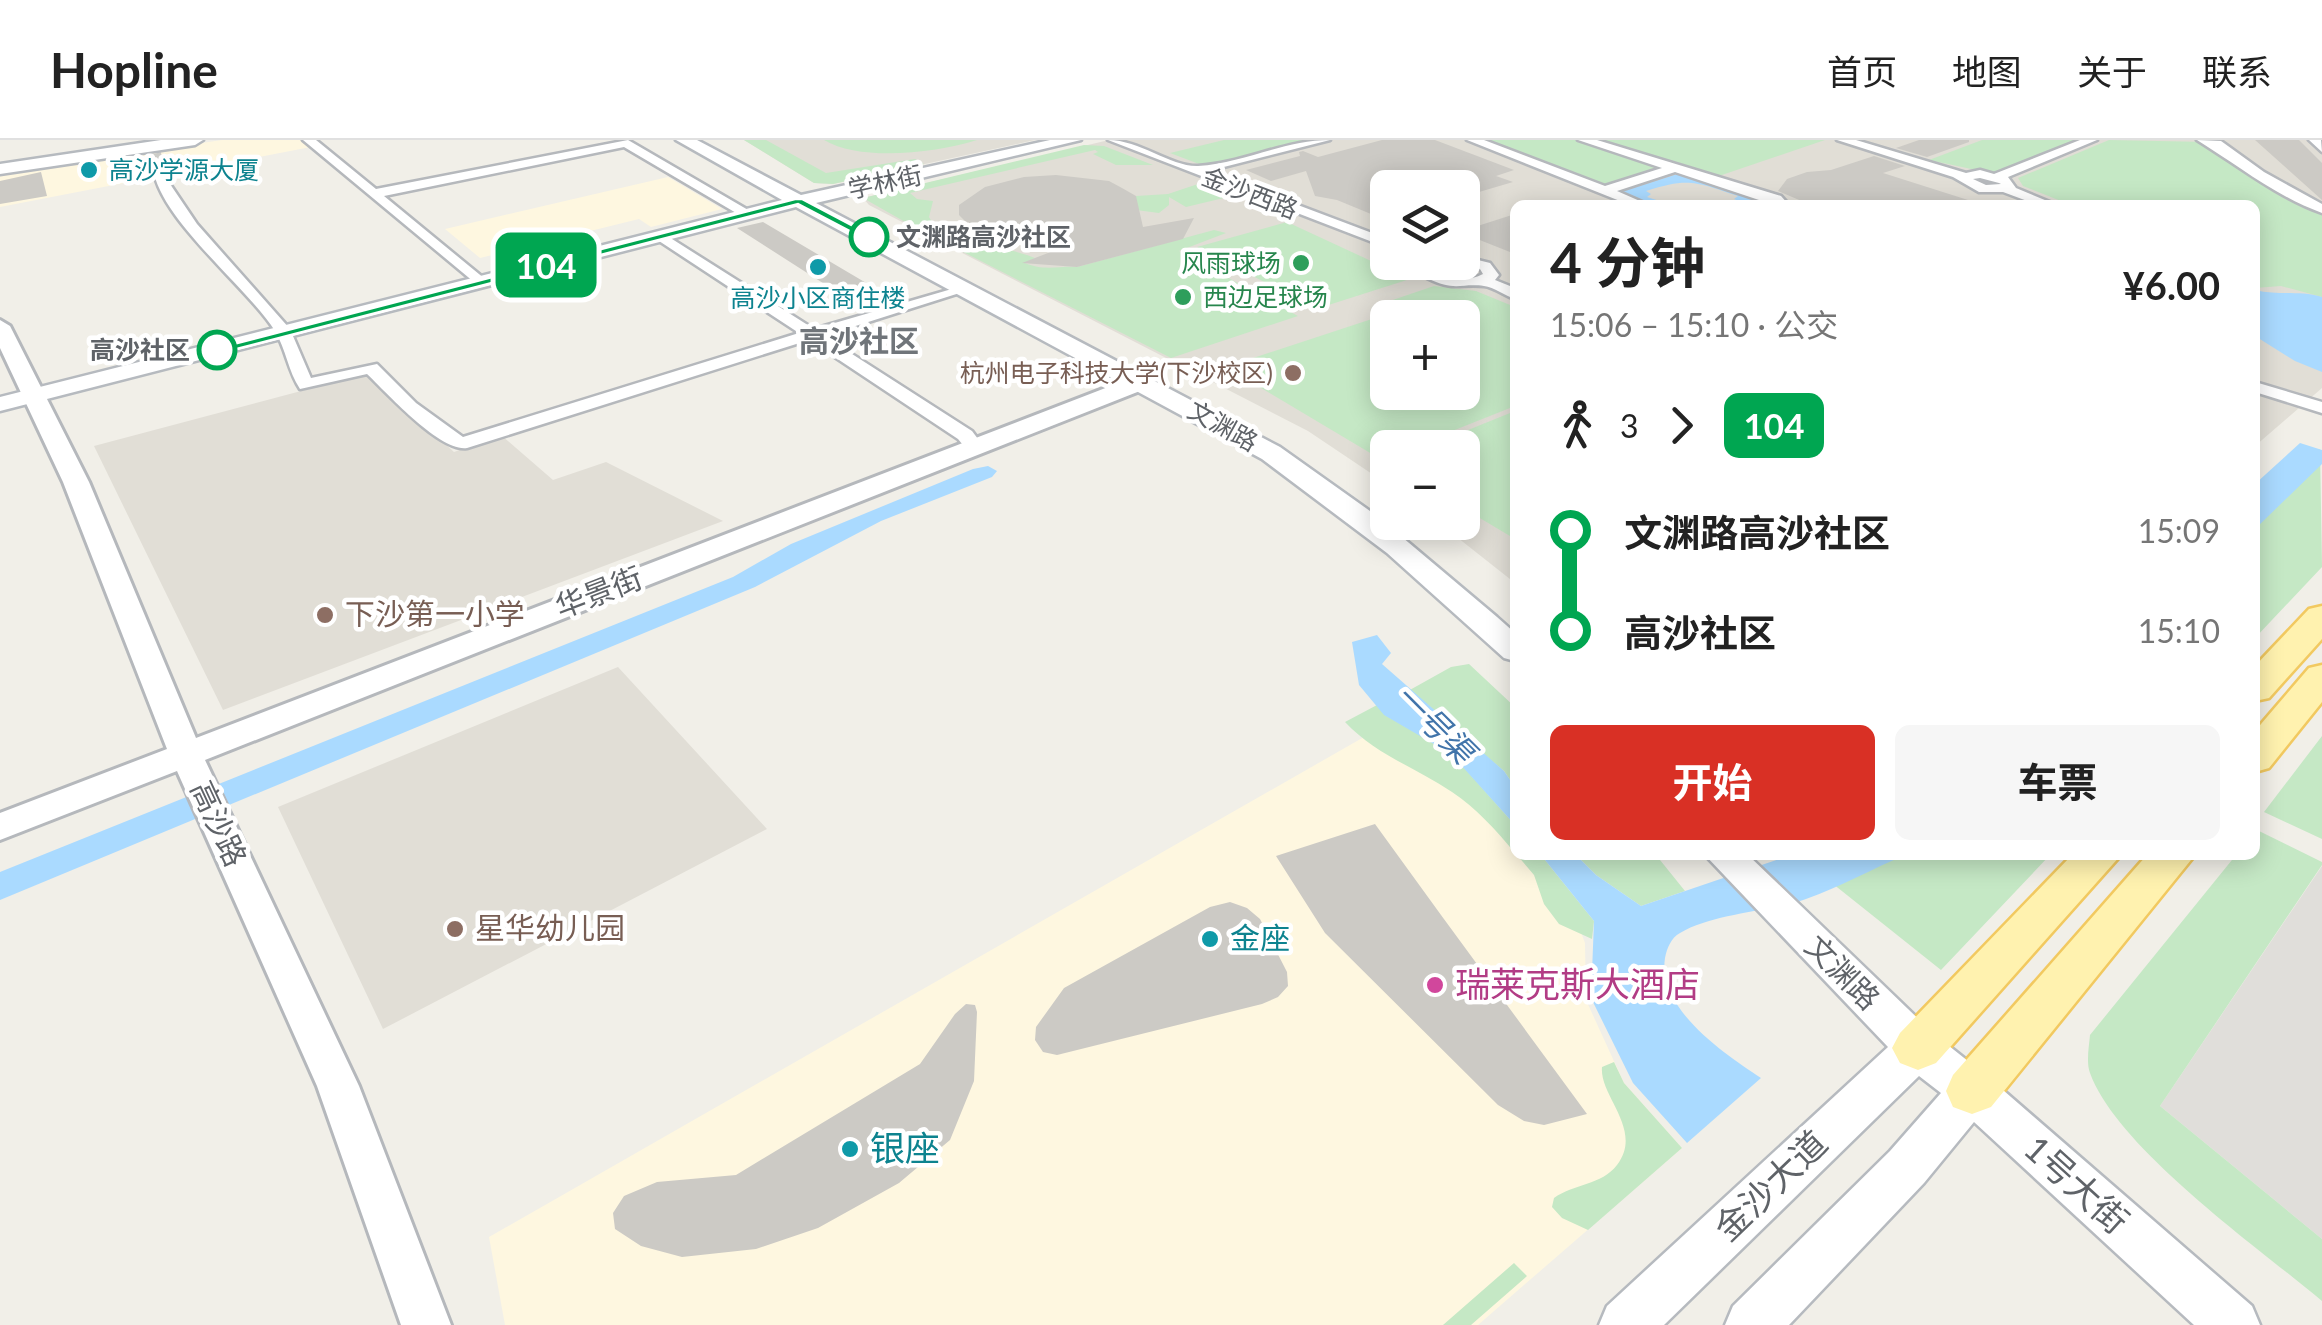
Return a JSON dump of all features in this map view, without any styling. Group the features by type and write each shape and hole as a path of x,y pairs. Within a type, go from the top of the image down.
{"main road":[{"path":"153,150 178,140"},
{"path":"0,167 153,150 194,140"},
{"name":"文渊路","path":"684,140 1271,453 1342,501 1429,570 1510,646"},
{"name":"学林街","path":"17,400 799,201 971,159 1073,140"},
{"path":"2260,684 2322,618"},
{"path":"2260,752 2322,676"},
{"path":"1918,1048 2094,860"},
{"path":"1752,1325 1907,1168 2169,860"},
{"name":"文渊路","path":"1731,862 1918,1048"},
{"name":"1号大街","path":"1918,1048 2232,1325"},
{"name":"金沙大道","path":"1626,1325 1918,1048"}],"street":[{"path":"310,140 480,282"},
{"name":"金沙西路","path":"1114,140 1370,237"},
{"path":"1192,171 1324,140"},
{"path":"1472,140 1631,200"},
{"path":"1584,140 1776,200"},
{"path":"1843,140 1963,176 1960,181 1969,186 2002,183 2091,140"},
{"path":"2203,140 2217,144 2259,175 2322,209"},
{"path":"2315,140 2322,148"},
{"path":"373,194 626,143 748,214"},
{"path":"153,150 173,200 284,332 292,364 306,385 371,368 410,407 460,444 964,287"},
{"path":"1609,190 1672,169"},
{"path":"2002,183 2039,200"},
{"path":"661,236 966,435 975,447"},
{"path":"1480,266 1492,275 1485,281"},
{"path":"1442,280 1460,284 1485,281 1510,292"},
{"name":"高沙路","path":"0,326 17,400 76,482 186,754 338,1086 426,1325"},
{"name":"华景街","path":"0,827 1142,382"},
{"path":"2260,389 2314,405"}],"shaded area":[{"name":"高沙学源大厦","path":"222,140 309,140 316,146 0,207 0,173"},
{"path":"744,140 1035,140 833,184 814,183"},
{"name":"杭州电子科技大学(下沙校区)","path":"1109,140 2322,140 2322,388 2260,442 2260,200 1510,200 1510,579 1461,540 1480,540 1480,430 1370,430 1370,473 1308,431 869,205 863,198"},
{"path":"668,177 722,209 651,227 639,219 480,258 445,229"},
{"name":"下沙第一小学","path":"369,373 454,452 501,435 553,480 606,462 723,521 223,710 94,446"},
{"name":"星华幼儿园","path":"618,667 767,829 383,1029 278,807"},
{"path":"1378,729 1510,833 1510,860 1534,860 1572,908 1585,943 1586,1000 1624,1083 1682,1148 1478,1325 505,1325 489,1237"},
{"path":"2322,866 2322,1239 2160,1106"}],"green space":[{"path":"744,140 766,140 826,173 915,159 924,164 833,184 814,183"},
{"path":"824,140 977,140 941,149 878,153 839,147"},
{"path":"1224,140 1324,140 1207,167 1170,153"},
{"path":"1472,140 1585,140 1672,169 1609,189"},
{"path":"1603,140 1825,140 1716,177"},
{"path":"1982,140 2080,140 1995,174 1929,160"},
{"path":"2109,140 2207,142 2322,211 2322,297 2281,286 2260,288 2260,200 2058,200 2023,186 2018,178"},
{"path":"1084,145 1104,146 1153,165 1116,165 1093,154 1098,152 1095,150 910,193 917,199 933,201 929,217 935,227 921,231 863,198"},
{"path":"1198,184 1232,196 1186,207 1169,197 1169,205 1159,213 1136,210 1136,196 1168,194"},
{"name":"风雨球场","path":"1287,222 1370,260 1370,280 1407,280 1316,309 1197,247"},
{"name":"西边足球场","path":"1214,230 1226,233 1179,251 1298,316 1171,358 928,234 1013,251 1035,258 1025,263 1050,268 1077,267"},
{"path":"1434,286 1476,291 1510,305 1510,408 1455,430 1370,430 1370,453 1226,367 1370,320 1370,410 1480,410 1480,300 1393,300"},
{"path":"1510,413 1510,536 1480,518 1480,430 1468,430"},
{"path":"2320,449 2322,567 2260,633 2260,509"},
{"path":"1469,664 1510,702 1510,780 1408,691 1451,667"},
{"path":"1377,705 1385,715 1451,753 1510,819 1510,848 1461,798 1383,752 1345,722"},
{"path":"2322,736 2322,839 2264,812"},
{"path":"2260,831 2322,862 2160,1106 2322,1239 2322,1301 2192,1195 2129,1133 2105,1102 2090,1073 2090,1035 2232,860 2260,860"},
{"path":"1521,860 1545,860 1594,921 1592,939 1559,924 1544,904 1534,875"},
{"path":"1581,860 1660,860 1685,891 1641,906"},
{"path":"1818,860 2045,860 1941,970 1808,864"},
{"path":"1614,1062 1624,1083 1682,1148 1588,1230 1562,1218 1552,1207 1554,1198 1562,1193 1611,1172 1624,1152 1623,1126 1603,1078 1602,1067"},
{"path":"1514,1263 1527,1276 1471,1325 1443,1325"}],"water":[{"path":"1681,173 1764,200 1736,200 1738,196 1692,183 1646,191 1651,194 1647,197 1656,200 1642,200 1620,192"},
{"path":"2260,291 2322,297 2322,372 2260,339"},
{"path":"2300,443 2322,450 2322,464 2260,524 2260,479"},
{"path":"988,466 997,471 992,477 881,521 755,587 0,900 0,872 733,577 791,544"},
{"name":"一号渠","path":"1377,635 1391,653 1382,664 1504,771 1510,780 1510,819 1451,754 1384,715 1359,685 1352,642"},
{"path":"1545,860 1581,860 1641,906 1776,860 1894,860 1806,899 1709,921 1672,940 1665,958 1665,977 1682,1012 1713,1043 1761,1078 1687,1143 1633,1083 1591,998 1594,921"}],"building":[{"path":"1382,140 1435,140 1514,170 1496,176 1513,182 1480,192 1480,170 1370,170 1370,214 1315,196 1306,171 1271,181 1246,170 1300,156 1303,151 1318,157"},
{"path":"1919,140 1969,142 1927,157 1896,148"},
{"path":"2255,140 2299,140 2322,163 2322,200"},
{"path":"1874,156 1905,166 1883,173 1968,200 1799,200 1778,191 1787,179"},
{"path":"41,172 47,196 0,204 0,181"},
{"path":"1056,175 1109,181 1136,196 1143,227 1194,218 1183,239 1077,267 1022,263 1061,248 986,232 959,215 959,205 985,187 1024,177"},
{"path":"1510,216 1510,252 1480,240 1480,225"},
{"name":"高沙小区商住楼","path":"763,222 895,300 865,310 737,228"},
{"path":"1375,824 1587,1114 1544,1125 1524,1121 1498,1105 1325,933 1276,856"},
{"path":"1230,902 1247,908 1260,919 1287,972 1288,986 1278,997 1057,1055 1043,1052 1035,1040 1036,1027 1064,988 1210,907"},
{"path":"966,1004 975,1005 977,1012 974,1081 950,1140 899,1183 818,1228 756,1249 682,1257 641,1246 615,1229 613,1213 624,1196 657,1182 736,1175 920,1064"}],"tunnel":[{"path":"154,154 157,164"}],"bus line":[{"name":"104","path":"217,350 799,201 869,237"}],"place":[{"name":"高沙学源大厦","path":"89,170"},
{"name":"文渊路高沙社区","path":"869,237"},
{"name":"风雨球场","path":"1301,263"},
{"name":"高沙小区商住楼","path":"818,267"},
{"name":"西边足球场","path":"1183,297"},
{"name":"高沙社区","path":"217,350"},
{"name":"杭州电子科技大学(下沙校区)","path":"1293,373"},
{"name":"下沙第一小学","path":"325,615"},
{"name":"星华幼儿园","path":"455,929"},
{"name":"金座","path":"1210,939"},
{"name":"瑞莱克斯大酒店","path":"1435,985"},
{"name":"银座","path":"850,1149"}],"district":[{"name":"高沙社区","path":"859,342"}]}
